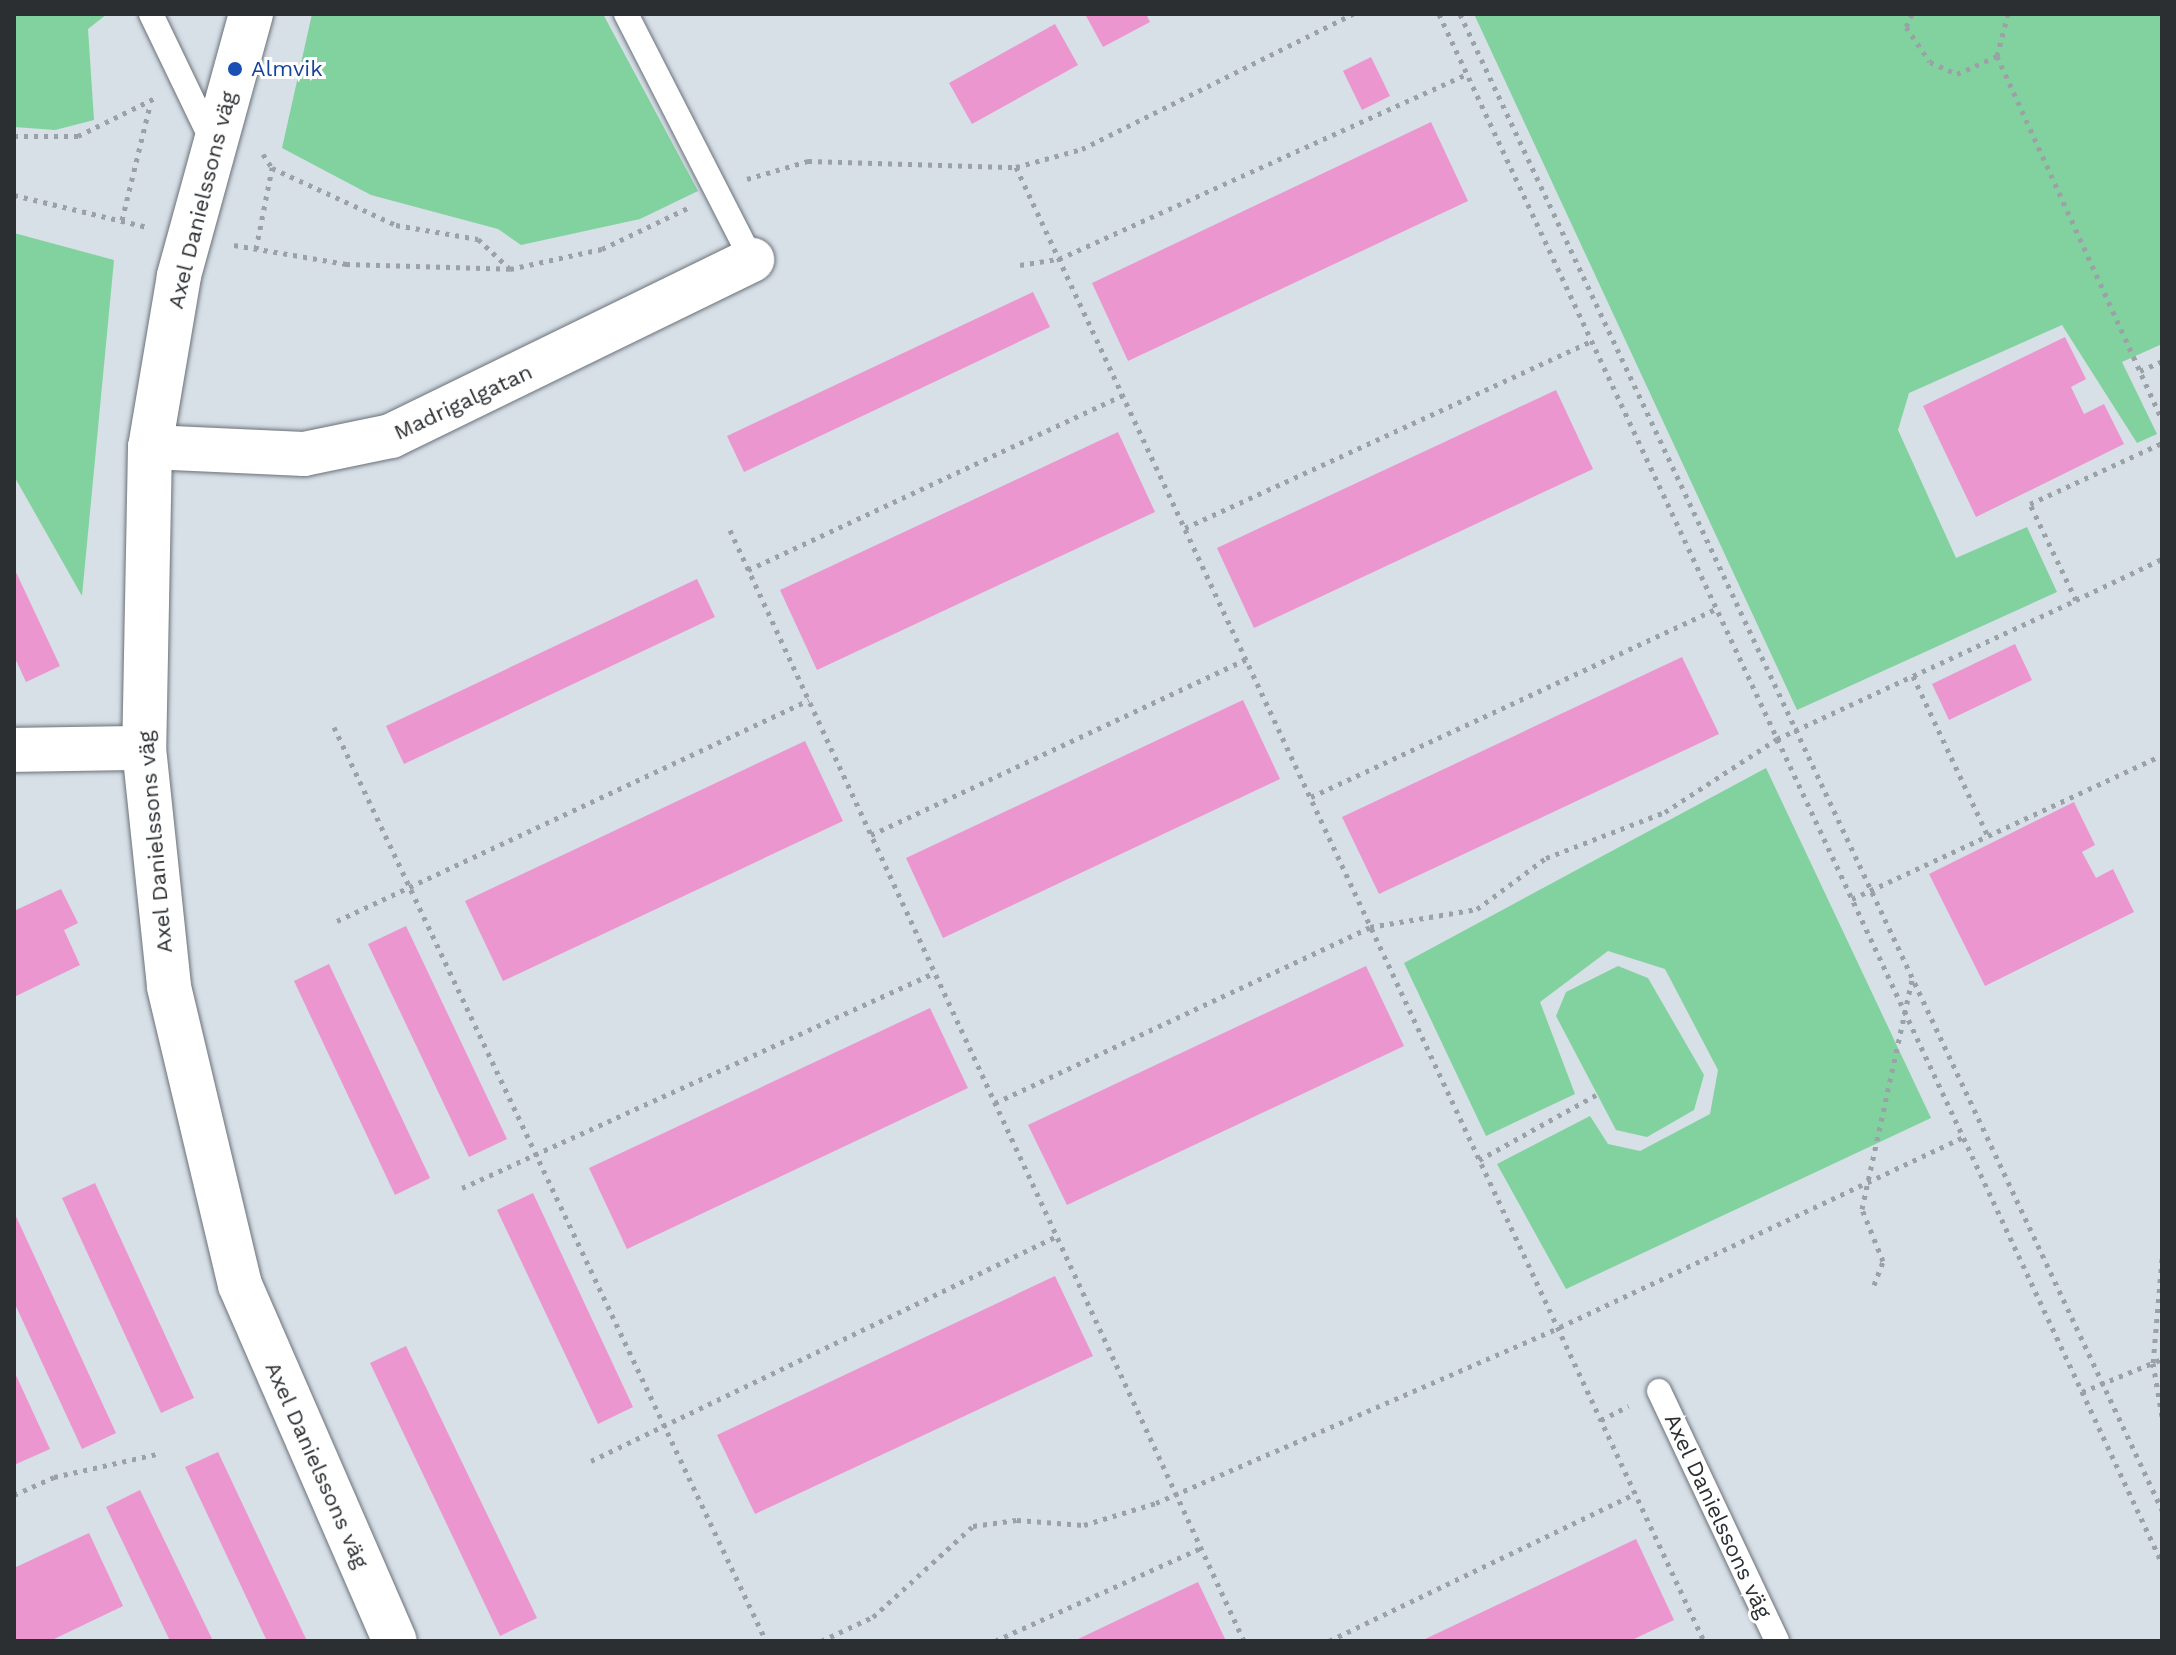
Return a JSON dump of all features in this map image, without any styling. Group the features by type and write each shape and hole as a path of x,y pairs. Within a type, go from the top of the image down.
{"street":[{"name":"Axel Danielssons väg","path":"251,14 213,143 179,276 150,447 144,748 169,987 240,1285 395,1641"},
{"name":"Madrigalgatan","path":"150,447 304,454 391,436 752,260"},
{"path":"14,750 144,748"}],"lane":[{"path":"151,14 213,143"},
{"path":"626,14 752,260"},
{"name":"Axel Danielssons väg","path":"1659,1391 1777,1641"}],"path":[{"path":"234,245 393,268 510,269 602,249 719,192 808,161 1016,167 1082,149 1353,14"},
{"path":"1439,14 2162,1563"},
{"path":"1460,14 2105,1382 2162,1510"},
{"path":"1912,14 1906,27 1930,62 1957,74 1997,56"},
{"path":"2008,14 1997,56 2162,419"},
{"path":"122,220 150,104 178,70"},
{"path":"1020,265 1059,259 1467,74"},
{"path":"14,136 78,136 150,104"},
{"path":"263,154 272,168 396,225 478,239 510,269"},
{"path":"1016,167 1704,1641"},
{"path":"256,249 272,168"},
{"path":"14,195 147,227"},
{"path":"1185,528 1591,340"},
{"path":"2140,371 2162,361"},
{"path":"748,570 1123,395"},
{"path":"2076,600 2030,504 2162,443"},
{"path":"730,530 1244,1641"},
{"path":"995,1103 1370,927 1477,909 1546,858 1665,812 1777,739 2162,559"},
{"path":"1310,797 1716,609"},
{"path":"871,835 1246,659"},
{"path":"1913,676 1988,836"},
{"path":"337,921 809,700"},
{"path":"334,727 766,1641"},
{"path":"1852,899 2162,755"},
{"path":"462,1188 934,973"},
{"path":"1874,1285 1883,1261 1862,1209 1901,1006 1913,974"},
{"path":"1479,1160 1596,1095"},
{"path":"821,1641 873,1617 973,1526 1017,1520 1084,1525 1176,1494 1560,1327 1963,1137"},
{"path":"591,1461 1057,1236"},
{"path":"2162,1259 2153,1363 2162,1416"},
{"path":"2082,1392 2162,1359"},
{"path":"14,1495 54,1477 157,1454"},
{"path":"2155,1494 2162,1485"},
{"path":"1329,1641 1635,1494"},
{"path":"995,1641 1201,1548"}],"green space":[{"path":"14,14 107,14 88,29 94,120 55,130 14,127"},
{"path":"312,14 603,14 698,191 640,219 521,245 498,229 371,195 282,148"},
{"path":"1474,14 2162,14 2162,344 2122,362 2157,434 2137,443 2062,325 1909,393 1898,430 1956,558 2027,527 2057,592 1797,710"},
{"path":"14,233 114,260 82,596 14,476"},
{"path":"1766,768 1931,1118 1566,1289 1497,1164 1590,1116 1608,1144 1640,1151 1710,1114 1718,1070 1665,969 1608,951 1540,1002 1575,1094 1486,1136 1404,963"},
{"path":"1618,966 1648,978 1704,1075 1694,1110 1647,1137 1616,1130 1556,1016 1566,992"}],"building":[{"path":"1085,14 1146,14 1150,22 1103,47"},
{"path":"1055,24 1078,65 972,124 949,83"},
{"path":"1371,57 1390,96 1362,110 1343,71"},
{"path":"1431,122 1468,201 1128,361 1092,283"},
{"path":"1033,292 1050,327 744,472 727,436"},
{"path":"2065,337 2086,379 2071,387 2084,414 2104,404 2124,444 1976,517 1923,406"},
{"path":"1556,390 1593,469 1254,628 1217,548"},
{"path":"1118,432 1155,512 817,670 780,590"},
{"path":"14,568 60,666 26,682 14,656"},
{"path":"697,579 715,617 404,764 386,726"},
{"path":"2015,644 2032,680 1949,720 1932,684"},
{"path":"1682,657 1719,734 1379,894 1342,817"},
{"path":"1243,700 1280,779 943,938 906,858"},
{"path":"805,741 843,821 503,981 465,901"},
{"path":"2074,802 2095,845 2082,852 2096,878 2113,869 2134,912 1985,986 1929,874"},
{"path":"61,889 78,923 64,930 80,965 14,997 14,911"},
{"path":"406,926 507,1139 469,1157 368,944"},
{"path":"329,964 430,1178 395,1195 294,981"},
{"path":"1366,966 1404,1046 1067,1205 1028,1125"},
{"path":"930,1008 968,1088 627,1249 589,1168"},
{"path":"95,1183 194,1398 161,1413 62,1198"},
{"path":"533,1193 633,1407 598,1424 497,1210"},
{"path":"14,1212 116,1433 82,1449 14,1302"},
{"path":"1055,1276 1093,1356 755,1514 717,1435"},
{"path":"406,1346 537,1618 500,1636 370,1363"},
{"path":"14,1371 50,1449 14,1465"},
{"path":"218,1452 307,1641 267,1641 185,1467"},
{"path":"140,1490 213,1641 170,1641 106,1507"},
{"path":"89,1533 123,1606 50,1641 14,1641 14,1568"},
{"path":"1636,1539 1674,1620 1630,1641 1421,1641"},
{"path":"1198,1582 1226,1641 1074,1641 1141,1609"}],"place":[{"name":"Almvik","path":"235,69"}]}
